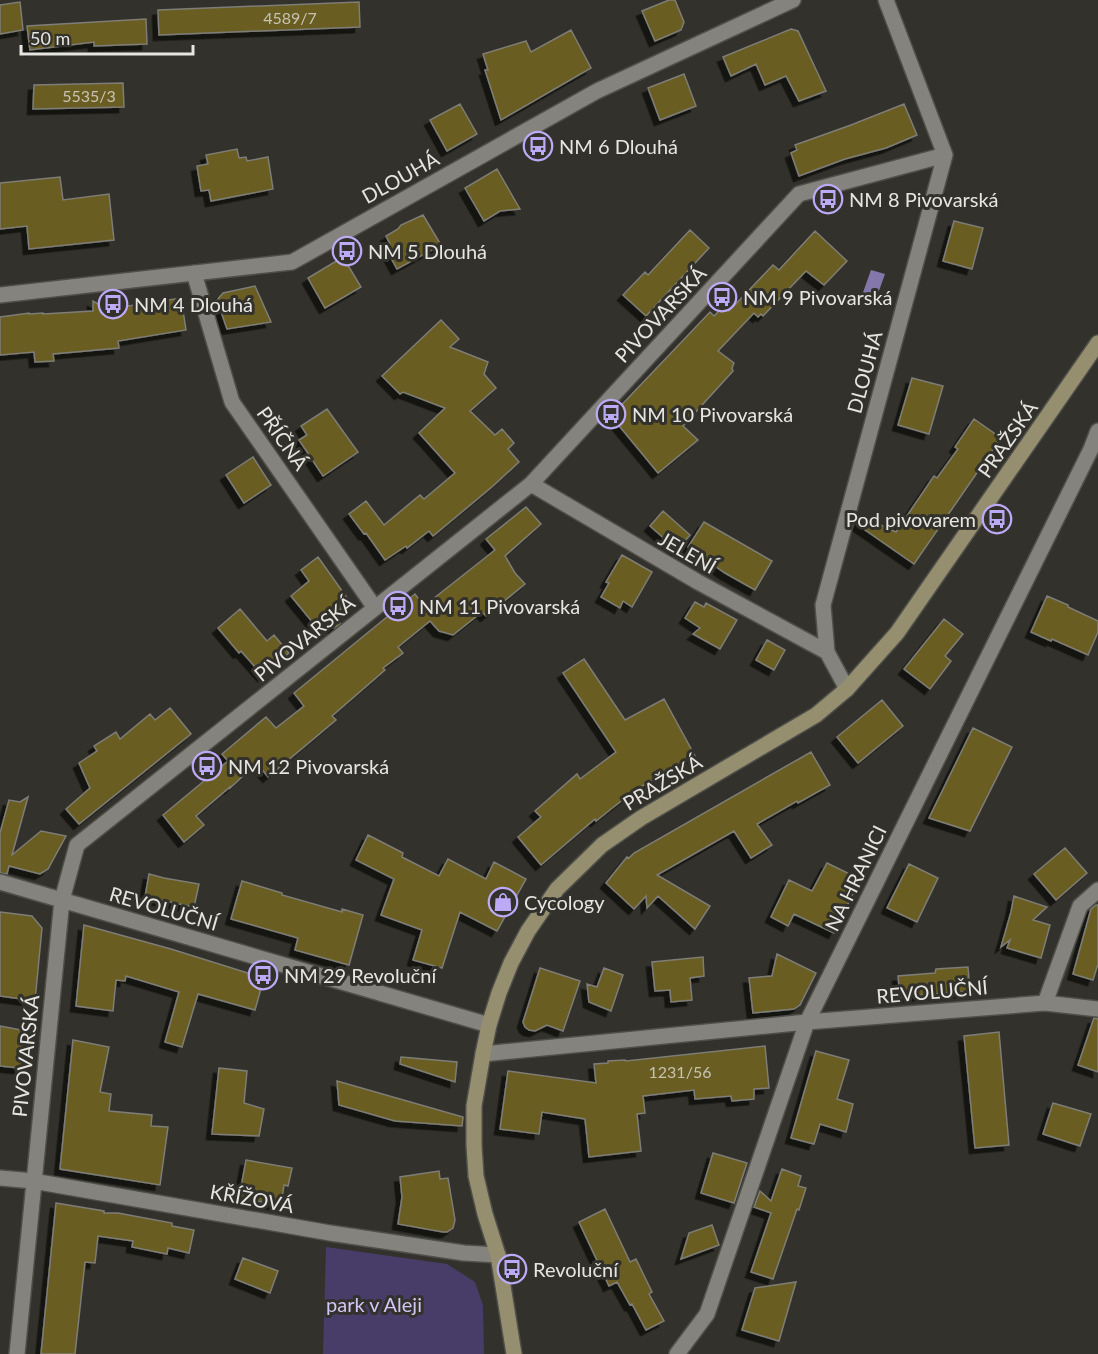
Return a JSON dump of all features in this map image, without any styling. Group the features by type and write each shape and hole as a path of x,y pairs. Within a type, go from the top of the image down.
{"main road":[{"name":"PRAŽSKÁ","path":"514,1354 498,1255 476,1176 474,1106 489,1025 511,963 528,931 557,889 602,845 641,818 816,715 847,689 897,633 1098,343"}],"street":[{"name":"DLOUHÁ","path":"0,295 292,262 597,91 793,0"},
{"path":"886,0 945,155"},
{"name":"DLOUHÁ","path":"847,689 827,652 823,605 945,155"},
{"name":"PIVOVARSKÁ","path":"17,1354 62,900 77,845 531,484 799,194 945,155"},
{"name":"PŘÍČNÁ","path":"194,273 232,402 375,608"},
{"name":"NA HRANICI","path":"676,1354 707,1314 807,1022 1098,431"},
{"name":"JELENÍ","path":"531,484 698,582 827,652"},
{"name":"REVOLUČNÍ","path":"0,882 489,1025"},
{"path":"1045,1003 1080,906 1098,890"},
{"name":"REVOLUČNÍ","path":"483,1054 807,1022 1045,1003 1098,1009"},
{"name":"KŘÍŽOVÁ","path":"0,1178 33,1181 330,1233 464,1253 498,1255"}],"green space":[{"name":"park v Aleji","path":"326,1247 447,1264 475,1282 483,1305 484,1354 323,1354"}],"shaded area":[{"path":"871,270 885,274 875,302 861,298"}],"building":[{"path":"669,0 675,0 684,22 681,30 655,41 642,11"},
{"path":"20,2 23,30 0,34 0,5"},
{"path":"359,2 360,27 159,35 158,10"},
{"path":"146,19 147,44 94,46 94,42 30,50 27,26"},
{"path":"791,29 798,31 826,91 799,101 786,76 765,85 756,64 731,76 723,57"},
{"path":"571,30 591,68 501,120 485,70 488,70 483,54 526,41 531,52"},
{"path":"684,74 696,106 660,120 648,88"},
{"path":"123,83 124,107 33,109 34,85"},
{"path":"460,104 477,134 447,151 430,120"},
{"path":"904,104 917,135 886,148 845,159 799,176 791,153 797,150 795,145"},
{"path":"237,149 239,158 246,157 247,161 268,157 273,189 211,201 209,190 201,191 197,166 208,164 206,155"},
{"path":"497,169 520,209 500,211 484,221 465,188"},
{"path":"60,177 63,200 109,194 114,240 29,249 27,226 0,229 0,183"},
{"path":"423,215 441,245 397,269 385,247 390,244 386,236 401,225"},
{"path":"954,221 983,228 972,269 943,261"},
{"path":"690,230 709,248 646,316 623,295 645,272 648,275"},
{"path":"815,231 847,261 824,285 806,271 763,316 761,314 758,317 754,313 718,351 734,363 733,371 683,426 698,440 658,473 611,416 710,312 714,316 724,306 729,311 773,265 779,270"},
{"path":"343,257 361,287 325,308 308,278"},
{"path":"255,286 271,322 227,329 217,300 223,293"},
{"path":"181,298 186,330 118,341 119,348 53,354 54,361 35,362 34,352 0,355 0,317 29,313 93,311 93,301 105,308 115,308"},
{"path":"441,320 459,339 450,347 488,362 484,374 496,388 470,411 495,435 502,429 514,443 508,449 519,462 433,536 429,531 407,548 406,546 385,560 349,514 366,501 384,525 420,495 424,499 455,473 419,433 445,408 403,392 400,394 382,376"},
{"path":"912,378 943,386 929,434 898,425"},
{"path":"327,409 358,452 323,476 299,440 307,435 301,426"},
{"path":"974,419 1001,438 914,564 858,525 863,517 896,532 934,476 937,478 958,449 955,447"},
{"path":"253,457 271,485 244,503 226,475"},
{"path":"526,507 541,524 505,556 525,584 486,616 482,612 453,635 439,631 430,621 398,647 403,653 383,668 385,670 332,716 336,720 268,777 257,763 196,816 204,825 184,842 163,815 228,761 222,754 266,717 276,728 304,706 294,693 415,594 424,606 495,550 486,539"},
{"path":"663,511 690,535 677,550 650,526"},
{"path":"704,522 772,561 755,590 725,573 688,547"},
{"path":"622,555 652,572 632,607 623,601 620,608 601,597 609,583 606,582"},
{"path":"318,557 350,602 340,610 340,624 334,628 328,620 318,629 291,596 309,581 301,570"},
{"path":"1047,596 1098,621 1098,632 1088,655 1031,632"},
{"path":"695,602 704,607 706,603 737,620 720,649 693,634 700,628 685,618"},
{"path":"240,609 267,641 274,635 289,653 263,676 218,628"},
{"path":"944,619 963,634 945,656 951,661 930,689 904,669"},
{"path":"767,640 785,650 774,670 756,660"},
{"path":"584,659 625,720 664,699 695,756 637,789 596,821 595,819 541,865 518,837 541,817 535,811 577,774 580,779 616,752 563,673"},
{"path":"882,700 903,726 858,763 837,737"},
{"path":"170,708 191,734 79,824 66,809 90,788 79,763 97,751 94,746 116,732 120,739 150,714 155,720"},
{"path":"973,728 1012,747 970,831 929,818"},
{"path":"811,752 830,785 757,824 772,845 751,858 734,831 657,875 710,906 695,929 658,896 647,908 646,896 634,909 606,883 627,857 629,858 634,853"},
{"path":"28,797 12,855 41,831 66,836 48,869 40,874 9,866 7,874 0,873 0,833 9,800 20,802"},
{"path":"368,835 403,853 402,857 439,876 448,859 486,879 494,862 526,879 497,931 460,912 442,968 413,960 422,930 381,915 394,879 356,860"},
{"path":"1065,848 1087,873 1056,900 1034,874"},
{"path":"827,863 860,879 834,933 794,914 788,926 771,917 789,880 812,891"},
{"path":"909,864 938,878 917,922 887,908"},
{"path":"149,874 199,884 194,907 145,897"},
{"path":"242,881 342,912 342,909 363,915 349,965 295,950 298,938 231,919"},
{"path":"1014,896 1047,907 1033,920 1050,925 1041,958 1007,948 1010,940 1001,947"},
{"path":"1098,905 1098,964 1093,980 1073,974 1091,909"},
{"path":"0,912 32,916 42,928 35,1001 0,996"},
{"path":"84,925 264,978 255,1010 198,994 182,1047 165,1042 179,992 126,976 125,981 116,980 113,1011 76,1006"},
{"path":"777,954 816,973 800,1005 794,1009 753,1013 749,978 772,976"},
{"path":"703,957 704,976 690,978 692,1000 671,1002 670,990 655,991 652,962"},
{"path":"968,967 970,991 900,997 898,976 935,973 936,969"},
{"path":"540,968 580,981 563,1031 547,1025 535,1031 529,1030 523,1022"},
{"path":"604,968 623,975 611,1011 589,1002 587,984 597,987"},
{"path":"1094,1018 1098,1019 1098,1072 1078,1065"},
{"path":"0,1026 32,1032 28,1069 0,1066"},
{"path":"999,1032 1009,1145 975,1148 964,1036"},
{"path":"73,1040 109,1047 100,1092 111,1094 109,1111 152,1115 151,1126 168,1127 160,1185 60,1169"},
{"path":"765,1046 769,1088 754,1089 754,1099 732,1101 731,1096 695,1099 694,1090 643,1096 645,1113 637,1114 641,1151 589,1157 585,1119 542,1112 539,1134 500,1129 508,1071 596,1083 594,1064"},
{"path":"816,1051 849,1060 837,1099 853,1104 846,1132 820,1124 814,1144 791,1138"},
{"path":"401,1057 457,1062 455,1082 400,1064"},
{"path":"219,1068 247,1071 244,1103 264,1109 259,1136 212,1134"},
{"path":"337,1081 463,1117 462,1126 395,1121 339,1105"},
{"path":"1053,1103 1091,1114 1080,1146 1043,1134"},
{"path":"713,1153 747,1163 734,1203 701,1193"},
{"path":"246,1160 292,1168 288,1186 284,1185 281,1205 239,1198"},
{"path":"782,1169 801,1176 798,1186 806,1188 773,1279 751,1272 771,1213 754,1207 760,1191 771,1201"},
{"path":"439,1171 440,1179 448,1178 455,1220 453,1228 443,1232 398,1224 402,1197 400,1177"},
{"path":"56,1203 172,1223 172,1226 194,1230 189,1253 168,1248 167,1254 132,1247 133,1241 98,1236 95,1263 85,1262 75,1354 41,1354"},
{"path":"605,1209 630,1262 636,1259 652,1292 649,1294 664,1321 646,1330 617,1282 609,1286 579,1222"},
{"path":"712,1225 719,1245 681,1259 689,1233"},
{"path":"243,1258 278,1271 270,1293 235,1279"},
{"path":"796,1282 779,1341 742,1330 755,1288"}],"place":[{"name":"NM 6 Dlouhá","path":"538,146"},
{"name":"NM 8 Pivovarská","path":"828,199"},
{"name":"NM 5 Dlouhá","path":"347,251"},
{"name":"NM 9 Pivovarská","path":"722,297"},
{"name":"NM 4 Dlouhá","path":"113,304"},
{"name":"NM 10 Pivovarská","path":"611,414"},
{"name":"Pod pivovarem","path":"997,519"},
{"name":"NM 11 Pivovarská","path":"398,606"},
{"name":"NM 12 Pivovarská","path":"207,766"},
{"name":"Cycology","path":"503,902"},
{"name":"NM 29 Revoluční","path":"263,975"},
{"name":"Revoluční","path":"512,1269"}]}
